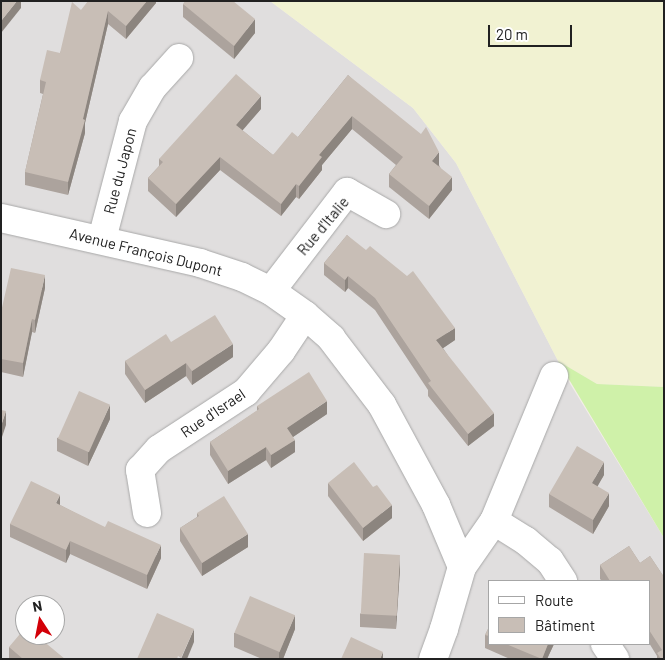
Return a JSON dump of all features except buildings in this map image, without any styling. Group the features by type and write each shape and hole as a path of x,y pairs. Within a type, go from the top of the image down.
{"street":[{"name":"Rue du Japon","path":"102,239 133,121 153,86 179,58"},
{"name":"Rue d'Italie","path":"271,291 347,192 386,214"},
{"name":"Avenue François Dupont","path":"1,218 102,239 200,263 242,277 271,291 305,314 331,338 382,405 436,505 462,567"},
{"name":"Rue d'Israel","path":"147,513 140,470 159,449 246,392 281,351 305,314"},
{"path":"433,659 462,567 494,521 554,376"},
{"path":"494,521 526,541 550,561 562,580"},
{"path":"606,645 615,659"}],"shaded area":[{"path":"1,1 270,1 413,108 456,163 569,382 664,538 664,659 1,659"}],"green space":[{"path":"270,1 664,1 664,387 597,384 558,361 456,163 413,108"},
{"path":"558,361 597,384 664,387 664,538"}]}
